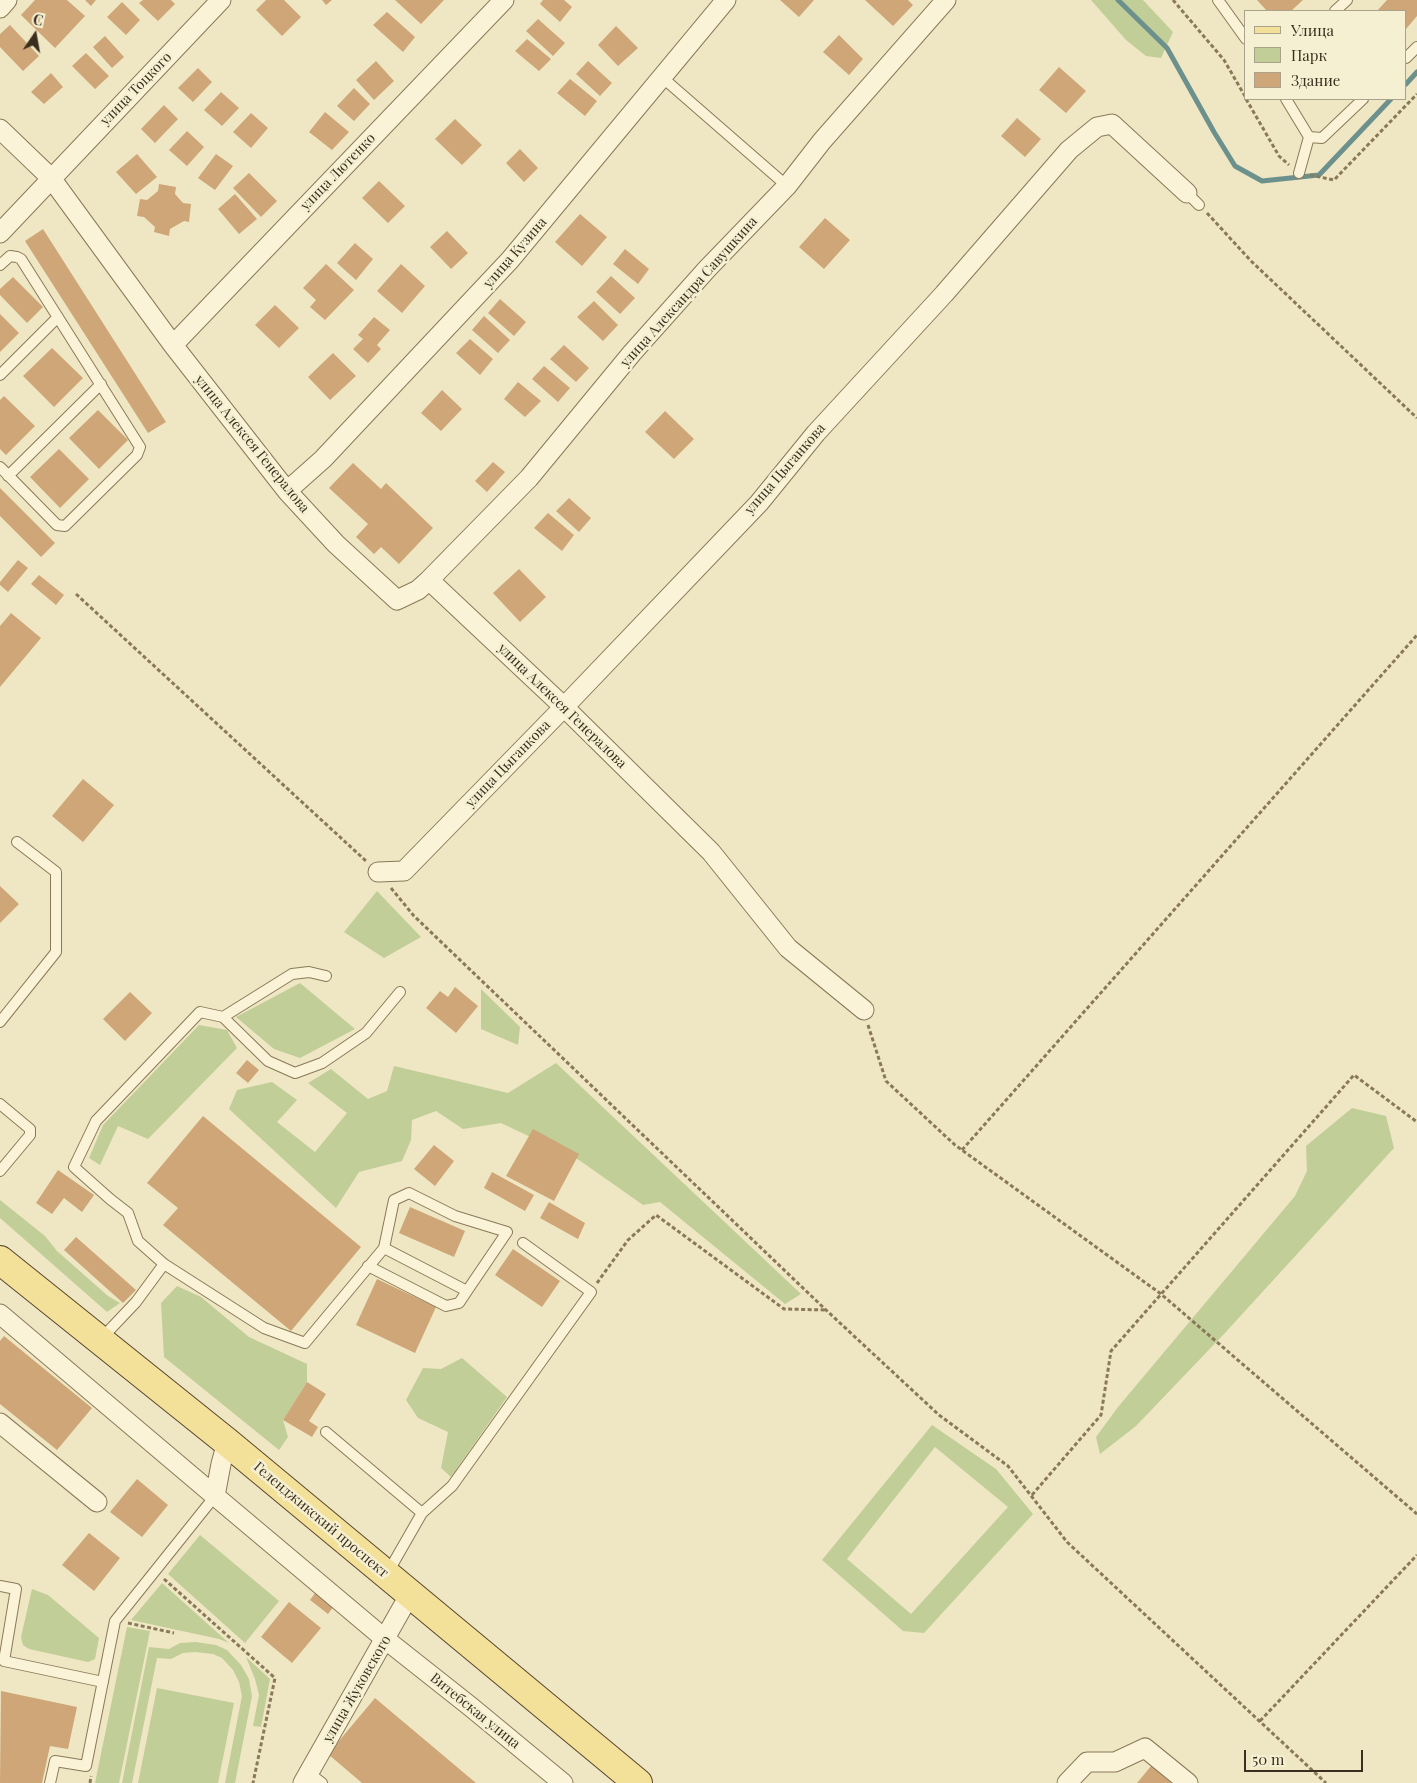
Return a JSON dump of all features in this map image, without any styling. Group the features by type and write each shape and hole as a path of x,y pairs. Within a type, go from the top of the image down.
{"main road":[{"name":"Геленджикский проспект","path":"0,1260 227,1442 638,1783"}],"street":[{"path":"0,8 7,0"},
{"name":"улица Тоцкого","path":"0,234 221,0"},
{"name":"улица Лютенко","path":"173,345 504,0"},
{"name":"улица Кузина","path":"287,491 323,459 510,260 726,0"},
{"name":"улица Александра Савушкина","path":"429,580 529,478 632,353 707,269 787,186 822,141 946,0"},
{"name":"улица Цыганкова","path":"378,872 404,871 564,707 758,502 816,433 944,294 1069,150 1097,127 1112,124 1193,199"},
{"name":"улица Алексея Генералова","path":"0,129 51,178 173,345 287,491 336,544 398,600 418,590 429,580 564,707 711,852 788,948 864,1010"},
{"name":"Витебская улица","path":"0,1314 385,1639 471,1707 559,1782"},
{"path":"0,1423 98,1502"},
{"path":"215,1496 227,1442"},
{"name":"улица Жуковского","path":"312,1780 410,1594"},
{"path":"1067,1783 1087,1762 1115,1762 1145,1748 1188,1783"}],"lane":[{"path":"1218,0 1244,36"},
{"path":"1336,10 1347,0"},
{"path":"1407,57 1417,47"},
{"path":"663,78 787,186"},
{"path":"1287,100 1309,137 1299,173"},
{"path":"1309,137 1322,138 1362,100"},
{"path":"0,265 10,256 21,259 140,447 137,455 65,526 56,525 0,468"},
{"path":"0,375 58,317"},
{"path":"8,476 101,384"},
{"path":"0,1022 56,952 56,872 16,842"},
{"path":"223,1017 292,974 309,972 326,976"},
{"path":"368,1266 446,1306 459,1303 507,1232 455,1216 409,1193 394,1200 384,1248 368,1266 305,1344 264,1328 164,1264 138,1241 128,1213 74,1167 96,1121 200,1012 223,1017 268,1061 295,1073 322,1063 366,1033 400,992"},
{"path":"0,1104 30,1129 27,1141 0,1171"},
{"path":"386,1574 422,1513 452,1486 591,1292 522,1243"},
{"path":"384,1248 467,1291"},
{"path":"99,1341 136,1302 164,1264"},
{"path":"326,1432 422,1513"},
{"path":"50,1783 55,1761 86,1766 115,1621 215,1496"},
{"path":"0,1586 16,1589 4,1661 103,1682"}],"path":[{"path":"1173,0 1224,60 1244,95"},
{"path":"1322,178 1334,180 1417,94"},
{"path":"1247,100 1278,156 1299,173"},
{"path":"1193,199 1251,261 1417,418"},
{"path":"76,594 378,872 414,916 826,1310 939,1415 1008,1466 1067,1542 1326,1783"},
{"path":"962,1150 1417,635"},
{"path":"864,1010 886,1081 962,1150 1162,1294 1417,1514"},
{"path":"1032,1496 1101,1415 1111,1351 1354,1075 1417,1122"},
{"path":"591,1292 628,1240 656,1215 784,1308 826,1310"},
{"path":"1260,1721 1417,1555"},
{"path":"156,1572 275,1678 253,1783"},
{"path":"115,1621 174,1633"}],"green space":[{"path":"1091,0 1143,0 1173,32 1161,58 1146,56 1126,40"},
{"path":"377,891 421,937 384,958 344,932"},
{"path":"300,983 355,1029 300,1058 274,1049 236,1017"},
{"path":"481,989 520,1027 518,1045 481,1029"},
{"path":"199,1025 227,1030 237,1048 148,1139 118,1126 100,1165 89,1158 103,1125"},
{"path":"556,1063 801,1294 785,1304 660,1202 643,1205 579,1160 501,1123 463,1129 436,1111 412,1120 411,1140 402,1161 359,1172 336,1208 229,1109 237,1090 272,1082 297,1100 277,1122 315,1152 347,1113 308,1083 331,1069 368,1099 387,1091 394,1066 508,1093"},
{"path":"1352,1108 1386,1116 1394,1148 1224,1334 1136,1426 1100,1454 1096,1437 1118,1407 1295,1196 1307,1171 1306,1146"},
{"path":"0,1200 45,1236 57,1251 108,1296 120,1303 107,1312 0,1218"},
{"path":"177,1286 201,1297 249,1337 307,1364 307,1382 283,1420 288,1437 279,1450 164,1357 161,1303"},
{"path":"462,1358 507,1397 451,1477 441,1468 448,1432 418,1418 406,1400 423,1368 441,1369"},
{"path":"932,1425 996,1469 1033,1514 924,1633 903,1631 822,1560","holes":["935,1447 1008,1507 911,1614 847,1559"]},
{"path":"200,1535 279,1601 245,1643 168,1574"},
{"path":"162,1583 229,1643 219,1639 131,1620"},
{"path":"32,1589 48,1595 99,1638 95,1659 88,1662 29,1649 23,1645 21,1637"},
{"path":"127,1627 150,1631 119,1783 95,1783"},
{"path":"196,1642 216,1645 227,1650 241,1665 249,1679 252,1696 235,1783 225,1783 242,1696 239,1682 233,1670 222,1658 213,1654 195,1652 183,1653 171,1659 157,1658 132,1783 122,1783 149,1647 169,1649 180,1643"},
{"path":"246,1657 270,1679 261,1727 253,1726 259,1695"},
{"path":"157,1688 234,1703 218,1783 138,1783"}],"building":[{"path":"35,0 67,0 85,16 55,48 21,15"},
{"path":"85,0 96,0 91,6"},
{"path":"143,0 171,0 175,4 158,21 139,3"},
{"path":"266,0 284,0 301,17 282,36 256,10"},
{"path":"322,0 332,0 326,5"},
{"path":"395,0 444,0 421,24"},
{"path":"543,0 564,0 572,7 560,22 540,4"},
{"path":"780,0 814,0 799,17"},
{"path":"865,0 908,0 913,5 893,26"},
{"path":"1257,0 1303,0 1292,10 1266,10"},
{"path":"1387,0 1417,0 1417,16 1407,28 1407,10 1378,10"},
{"path":"122,2 140,20 126,35 107,17"},
{"path":"387,12 415,37 403,52 373,25"},
{"path":"538,19 565,43 553,56 526,31"},
{"path":"10,25 39,56 23,71 0,47 0,34"},
{"path":"616,26 638,48 618,66 598,45"},
{"path":"839,35 863,59 849,75 823,52"},
{"path":"105,36 124,57 112,68 93,47"},
{"path":"527,39 551,59 539,71 515,51"},
{"path":"86,53 109,76 95,89 72,66"},
{"path":"376,61 394,81 374,100 356,80"},
{"path":"588,61 612,83 600,96 576,74"},
{"path":"1059,67 1086,91 1066,113 1039,90"},
{"path":"198,68 212,82 193,102 178,88"},
{"path":"51,73 63,87 44,104 31,92"},
{"path":"570,79 597,101 585,116 557,93"},
{"path":"354,88 370,104 354,121 337,106"},
{"path":"221,92 239,108 222,126 204,110"},
{"path":"164,105 178,119 155,143 141,129"},
{"path":"325,112 349,132 332,150 309,132"},
{"path":"251,113 268,128 251,148 233,132"},
{"path":"1017,118 1041,139 1025,157 1001,136"},
{"path":"455,119 482,145 462,165 435,139"},
{"path":"187,131 204,147 187,166 169,150"},
{"path":"520,149 538,168 524,182 506,163"},
{"path":"137,154 157,177 136,194 116,172"},
{"path":"216,154 233,166 215,190 198,178"},
{"path":"249,173 277,201 261,217 233,188"},
{"path":"379,181 405,206 388,223 362,198"},
{"path":"159,184 176,187 175,194 183,203 191,204 189,222 184,221 170,229 169,236 154,232 155,227 144,217 137,216 140,199 147,200 158,191"},
{"path":"235,194 257,219 239,234 218,209"},
{"path":"580,214 607,237 582,266 555,242"},
{"path":"825,218 850,240 824,269 799,247"},
{"path":"43,229 166,422 148,433 25,241"},
{"path":"447,231 468,253 451,269 430,247"},
{"path":"355,243 373,259 356,280 337,263"},
{"path":"625,249 649,269 638,284 613,264"},
{"path":"326,264 354,290 325,320 310,307 316,300 303,288"},
{"path":"401,264 425,286 402,313 377,291"},
{"path":"611,276 635,298 620,314 596,292"},
{"path":"13,277 43,307 27,323 0,295 0,289"},
{"path":"500,299 526,322 514,336 488,313"},
{"path":"594,301 618,325 603,341 577,317"},
{"path":"275,305 299,328 279,348 255,325"},
{"path":"0,314 19,333 0,352"},
{"path":"484,316 510,340 498,353 472,330"},
{"path":"374,317 390,330 377,345 381,349 368,363 353,349 363,339 358,335"},
{"path":"470,339 493,359 480,375 456,353"},
{"path":"564,345 589,368 576,382 550,359"},
{"path":"52,348 83,378 54,407 23,376"},
{"path":"333,353 356,376 330,400 308,377"},
{"path":"544,366 570,388 558,402 532,379"},
{"path":"518,382 541,401 525,417 504,399"},
{"path":"442,390 462,409 441,431 421,413"},
{"path":"4,396 35,426 6,455 0,449 0,400"},
{"path":"98,410 128,440 99,469 69,438"},
{"path":"665,411 694,439 674,459 645,432"},
{"path":"59,449 89,479 60,508 30,477"},
{"path":"493,462 505,472 487,492 475,481"},
{"path":"353,463 381,489 386,483 433,528 399,564 381,547 374,554 356,537 368,524 329,488"},
{"path":"0,488 55,543 41,557 0,516"},
{"path":"569,498 591,518 579,532 556,511"},
{"path":"548,513 574,535 562,551 534,528"},
{"path":"18,560 28,568 8,592 0,585 0,582"},
{"path":"519,569 546,597 520,622 493,593"},
{"path":"39,575 64,595 56,605 31,584"},
{"path":"11,613 41,638 0,687 0,626"},
{"path":"83,779 114,805 83,842 52,816"},
{"path":"0,886 19,904 0,923"},
{"path":"455,987 478,1006 456,1033 426,1008 440,991 448,997"},
{"path":"130,992 152,1013 125,1041 103,1019"},
{"path":"247,1060 259,1070 248,1083 236,1073"},
{"path":"203,1116 361,1247 291,1331 163,1225 178,1208 147,1183"},
{"path":"533,1129 579,1154 554,1201 506,1176"},
{"path":"434,1145 454,1161 435,1186 414,1169"},
{"path":"58,1170 94,1195 82,1212 64,1198 52,1214 36,1203"},
{"path":"492,1172 534,1195 525,1211 484,1188"},
{"path":"549,1202 585,1223 578,1239 540,1218"},
{"path":"410,1207 465,1231 454,1257 399,1233"},
{"path":"76,1237 136,1290 123,1303 64,1250"},
{"path":"513,1249 560,1281 542,1307 495,1275"},
{"path":"377,1279 436,1307 415,1353 356,1325"},
{"path":"4,1336 92,1408 57,1450 0,1404 0,1341"},
{"path":"307,1382 326,1394 309,1421 318,1427 312,1437 283,1420"},
{"path":"137,1479 168,1505 142,1537 110,1512"},
{"path":"89,1533 120,1558 94,1591 62,1565"},
{"path":"318,1589 336,1603 328,1614 310,1600"},
{"path":"289,1602 321,1628 292,1663 261,1637"},
{"path":"1,1691 77,1707 68,1749 50,1746 42,1783 0,1783"},
{"path":"375,1698 476,1783 362,1783 328,1754"},
{"path":"1156,1760 1184,1783 1137,1783"}],"waterway":[{"path":"1118,0 1167,48 1235,166 1262,181 1319,175 1390,100"},
{"path":"1407,83 1417,72"}]}
